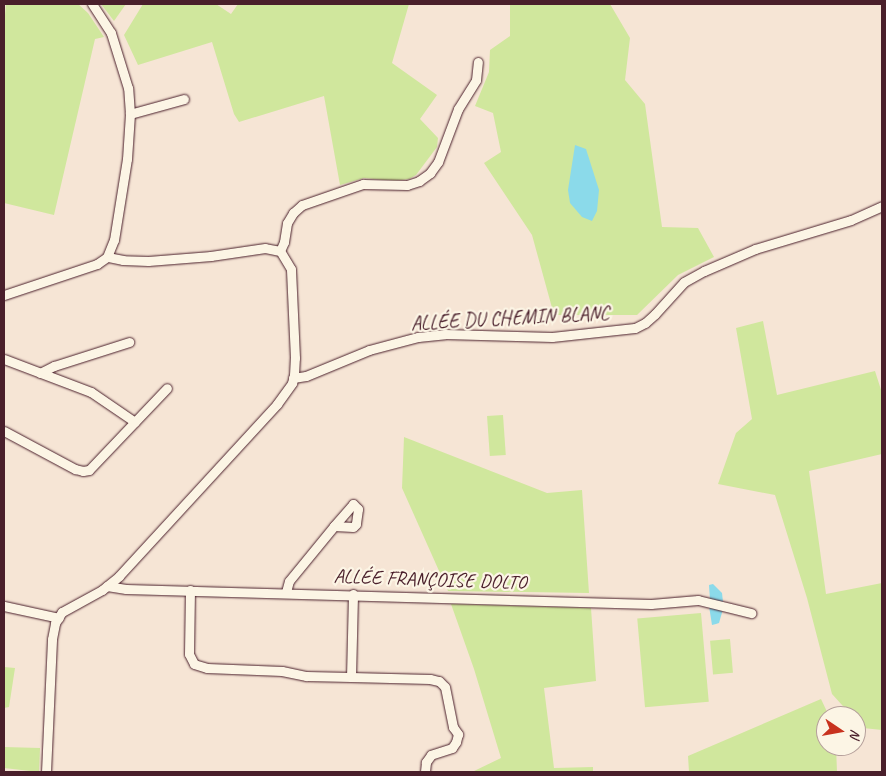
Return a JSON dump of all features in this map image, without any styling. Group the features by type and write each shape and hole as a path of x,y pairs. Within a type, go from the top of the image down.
{"street":[{"path":"4,295 97,264 106,257 114,240 127,159 130,114 128,88 111,33 92,4"},
{"path":"280,251 284,242 287,223 293,212 302,205 363,184 407,185 419,181 430,173 438,162 458,109 476,80 478,62"},
{"path":"130,114 184,99"},
{"name":"ALLÉE DU CHEMIN BLANC","path":"293,378 306,376 368,350 418,337 445,334 552,337 636,328 650,319 684,282 704,271 755,249 851,220 882,206"},
{"path":"46,772 52,639 58,618 62,612 106,586 119,576 277,404 293,378 296,358 293,289 288,262 280,251 265,248 211,256 148,261 106,257"},
{"path":"40,373 54,366 129,342"},
{"path":"4,359 96,395 135,422"},
{"path":"4,431 83,471 95,466 167,388"},
{"path":"286,592 289,581 334,526"},
{"name":"ALLÉE FRANÇOISE DOLTO","path":"106,586 126,589 286,592 651,604 698,600 751,613"},
{"path":"190,590 189,654 191,660 198,667 282,671 306,676 430,679 439,681 445,687 453,727 458,734 452,748 432,755 426,762 425,772"},
{"path":"351,677 353,594"},
{"path":"4,606 58,618"}],"green space":[{"path":"6,4 78,4 88,13 104,37 95,39 54,215 4,203 4,26"},
{"path":"101,4 126,4 114,21"},
{"path":"143,4 216,4 231,14 238,4 409,4 392,63 437,95 420,119 438,138 437,147 416,175 409,179 394,181 364,178 340,185 324,96 239,122 234,114 212,42 138,65 124,35"},
{"path":"510,4 610,4 630,38 625,80 645,104 662,227 698,228 714,257 678,275 637,315 554,315 532,235 484,163 501,152 493,113 475,106 489,72 490,50 510,36"},
{"path":"763,321 777,395 875,371 882,393 882,454 809,471 826,594 882,583 882,730 866,728 866,706 843,706 832,694 807,598 775,495 718,484 736,433 752,419 736,328"},
{"path":"503,415 506,455 490,456 487,416"},
{"path":"404,437 547,493 582,490 589,593 448,591 402,488"},
{"path":"451,604 591,608 596,681 544,688 554,768 593,767 593,772 472,772 501,758 474,669"},
{"path":"701,613 709,702 645,707 637,619"},
{"path":"730,639 733,673 713,675 710,641"},
{"path":"4,667 15,668 9,707 4,708"},
{"path":"821,699 824,706 816,706 816,756 836,756 837,772 689,772 688,756"},
{"path":"4,747 40,748 39,772 4,768"}],"water":[{"path":"575,145 586,149 599,190 597,211 592,221 582,217 570,203 568,190"},
{"path":"713,584 722,593 723,602 710,600 709,585"},
{"path":"709,606 723,609 719,623 712,625"}]}
